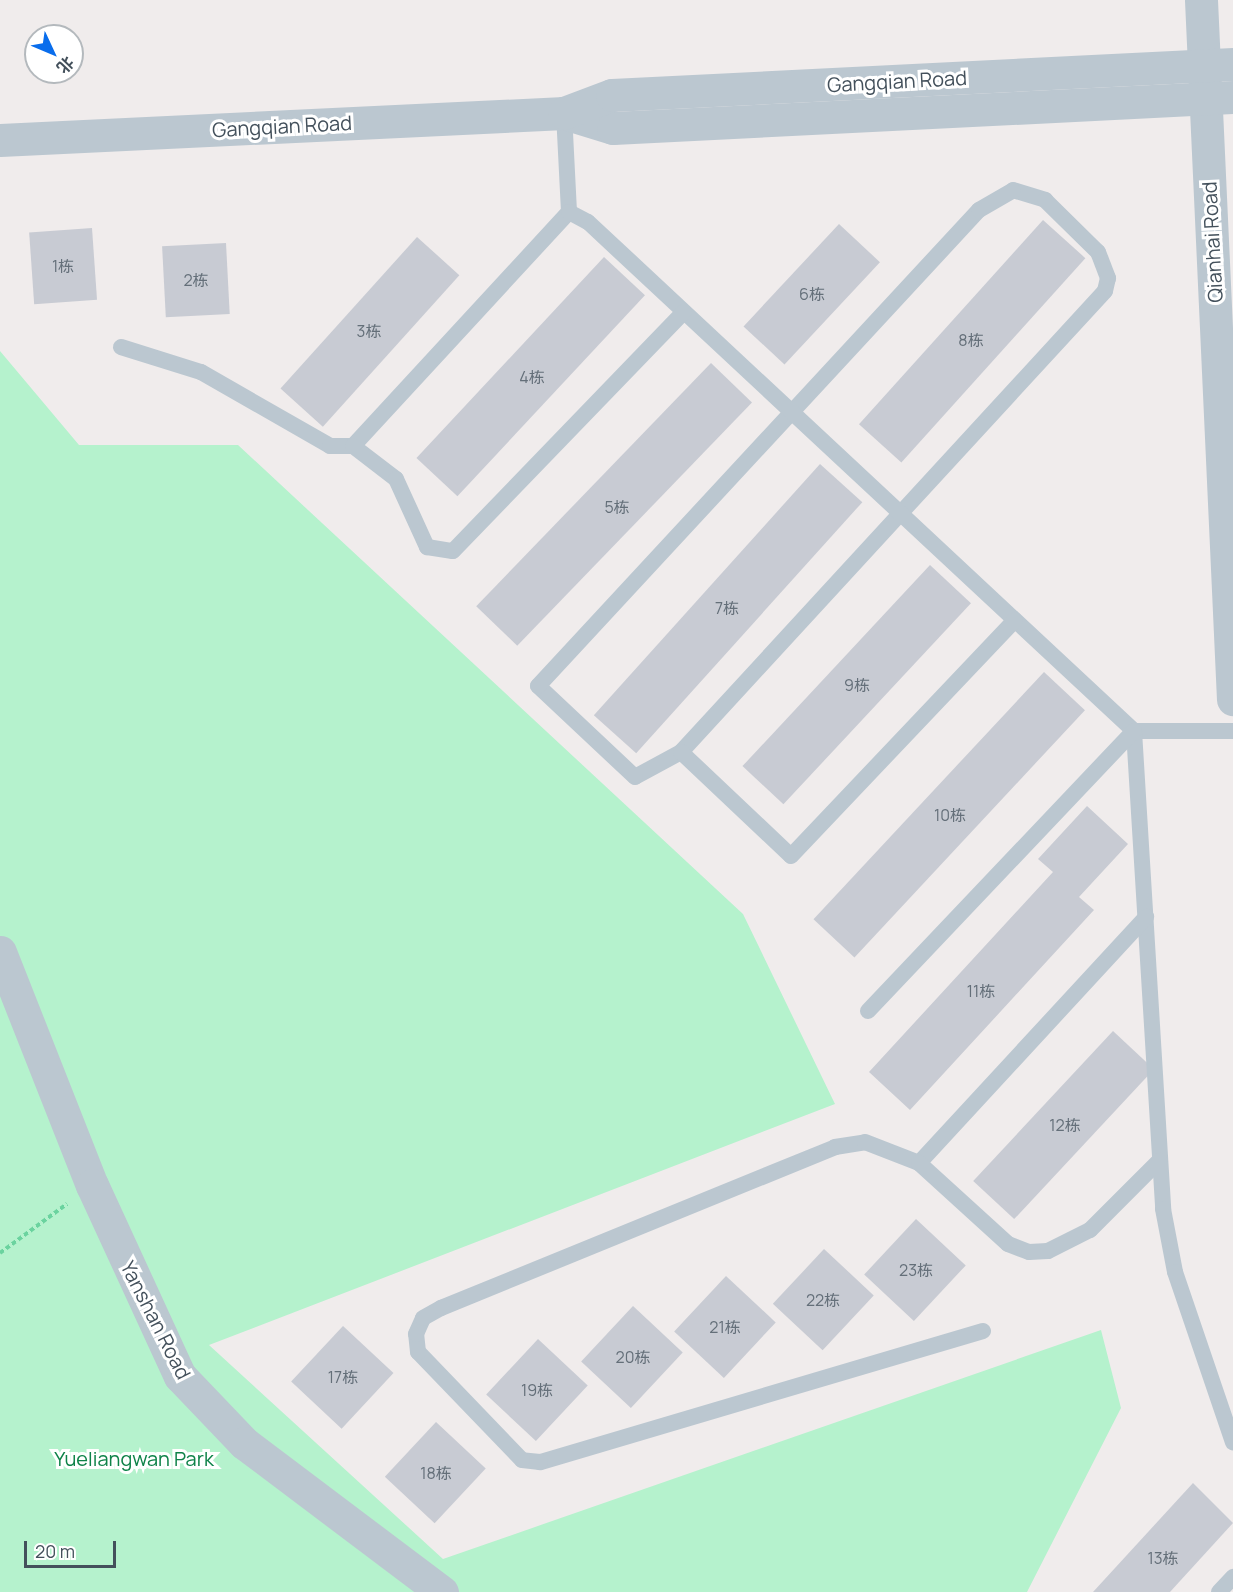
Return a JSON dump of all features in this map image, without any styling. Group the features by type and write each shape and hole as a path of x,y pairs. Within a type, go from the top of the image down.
{"street":[{"name":"Qianhai Road","path":"1201,0 1219,64 1233,699"},
{"name":"Gangqian Road","path":"0,140 564,113 612,95 1219,64"},
{"name":"Gangqian Road","path":"564,113 613,128 1220,97"},
{"name":"Yanshan Road","path":"0,952 92,1185 180,1376 244,1443 442,1592"}],"lane":[{"path":"353,446 569,212 564,113"},
{"path":"1013,190 1046,200 1098,252 1108,278 1105,291 681,752 635,777 538,686 792,412 979,210 1013,190"},
{"path":"569,212 588,222 1134,731 1159,1161 1175,1272 1233,1442"},
{"path":"121,347 201,372 330,446 353,446 396,479 427,547 453,551 684,312"},
{"path":"681,752 791,856 1016,620"},
{"path":"868,1011 1134,731 1233,731"},
{"path":"919,1163 1146,917"},
{"path":"983,1331 540,1462 522,1460 418,1352 416,1334 423,1318 441,1308 835,1147 865,1142 919,1163 1008,1244 1029,1252 1048,1251 1090,1230 1159,1161"},
{"path":"1219,1592 1233,1577"}],"path":[{"path":"0,1253 92,1185"}],"green space":[{"name":"Yueliangwan Park","path":"0,351 79,445 238,445 743,914 835,1104 209,1345 443,1559 1101,1330 1121,1408 1027,1592 0,1592"}],"building":[{"path":"1043,220 1085,258 901,463 859,424"},
{"path":"839,224 880,262 784,365 744,326"},
{"path":"92,228 97,300 34,304 29,232"},
{"path":"417,237 459,275 323,427 280,389"},
{"path":"226,243 230,314 166,317 162,246"},
{"path":"604,257 645,295 457,496 416,458"},
{"path":"711,363 752,403 517,646 476,606"},
{"path":"820,464 862,502 636,753 594,715"},
{"path":"930,565 971,603 783,804 742,766"},
{"path":"1044,672 1085,710 854,957 813,919"},
{"path":"1087,806 1128,844 1079,897 1094,910 910,1110 869,1072 1053,872 1038,859"},
{"path":"1113,1031 1154,1069 1014,1219 973,1181"},
{"path":"916,1219 966,1265 914,1321 864,1275"},
{"path":"824,1249 874,1295 823,1350 773,1304"},
{"path":"726,1276 776,1322 724,1378 674,1332"},
{"path":"633,1306 683,1352 631,1408 581,1362"},
{"path":"343,1326 393,1373 342,1429 291,1382"},
{"path":"538,1339 588,1385 536,1441 486,1395"},
{"path":"436,1422 486,1468 435,1523 385,1477"},
{"path":"1193,1483 1233,1523 1170,1592 1093,1592"}]}
